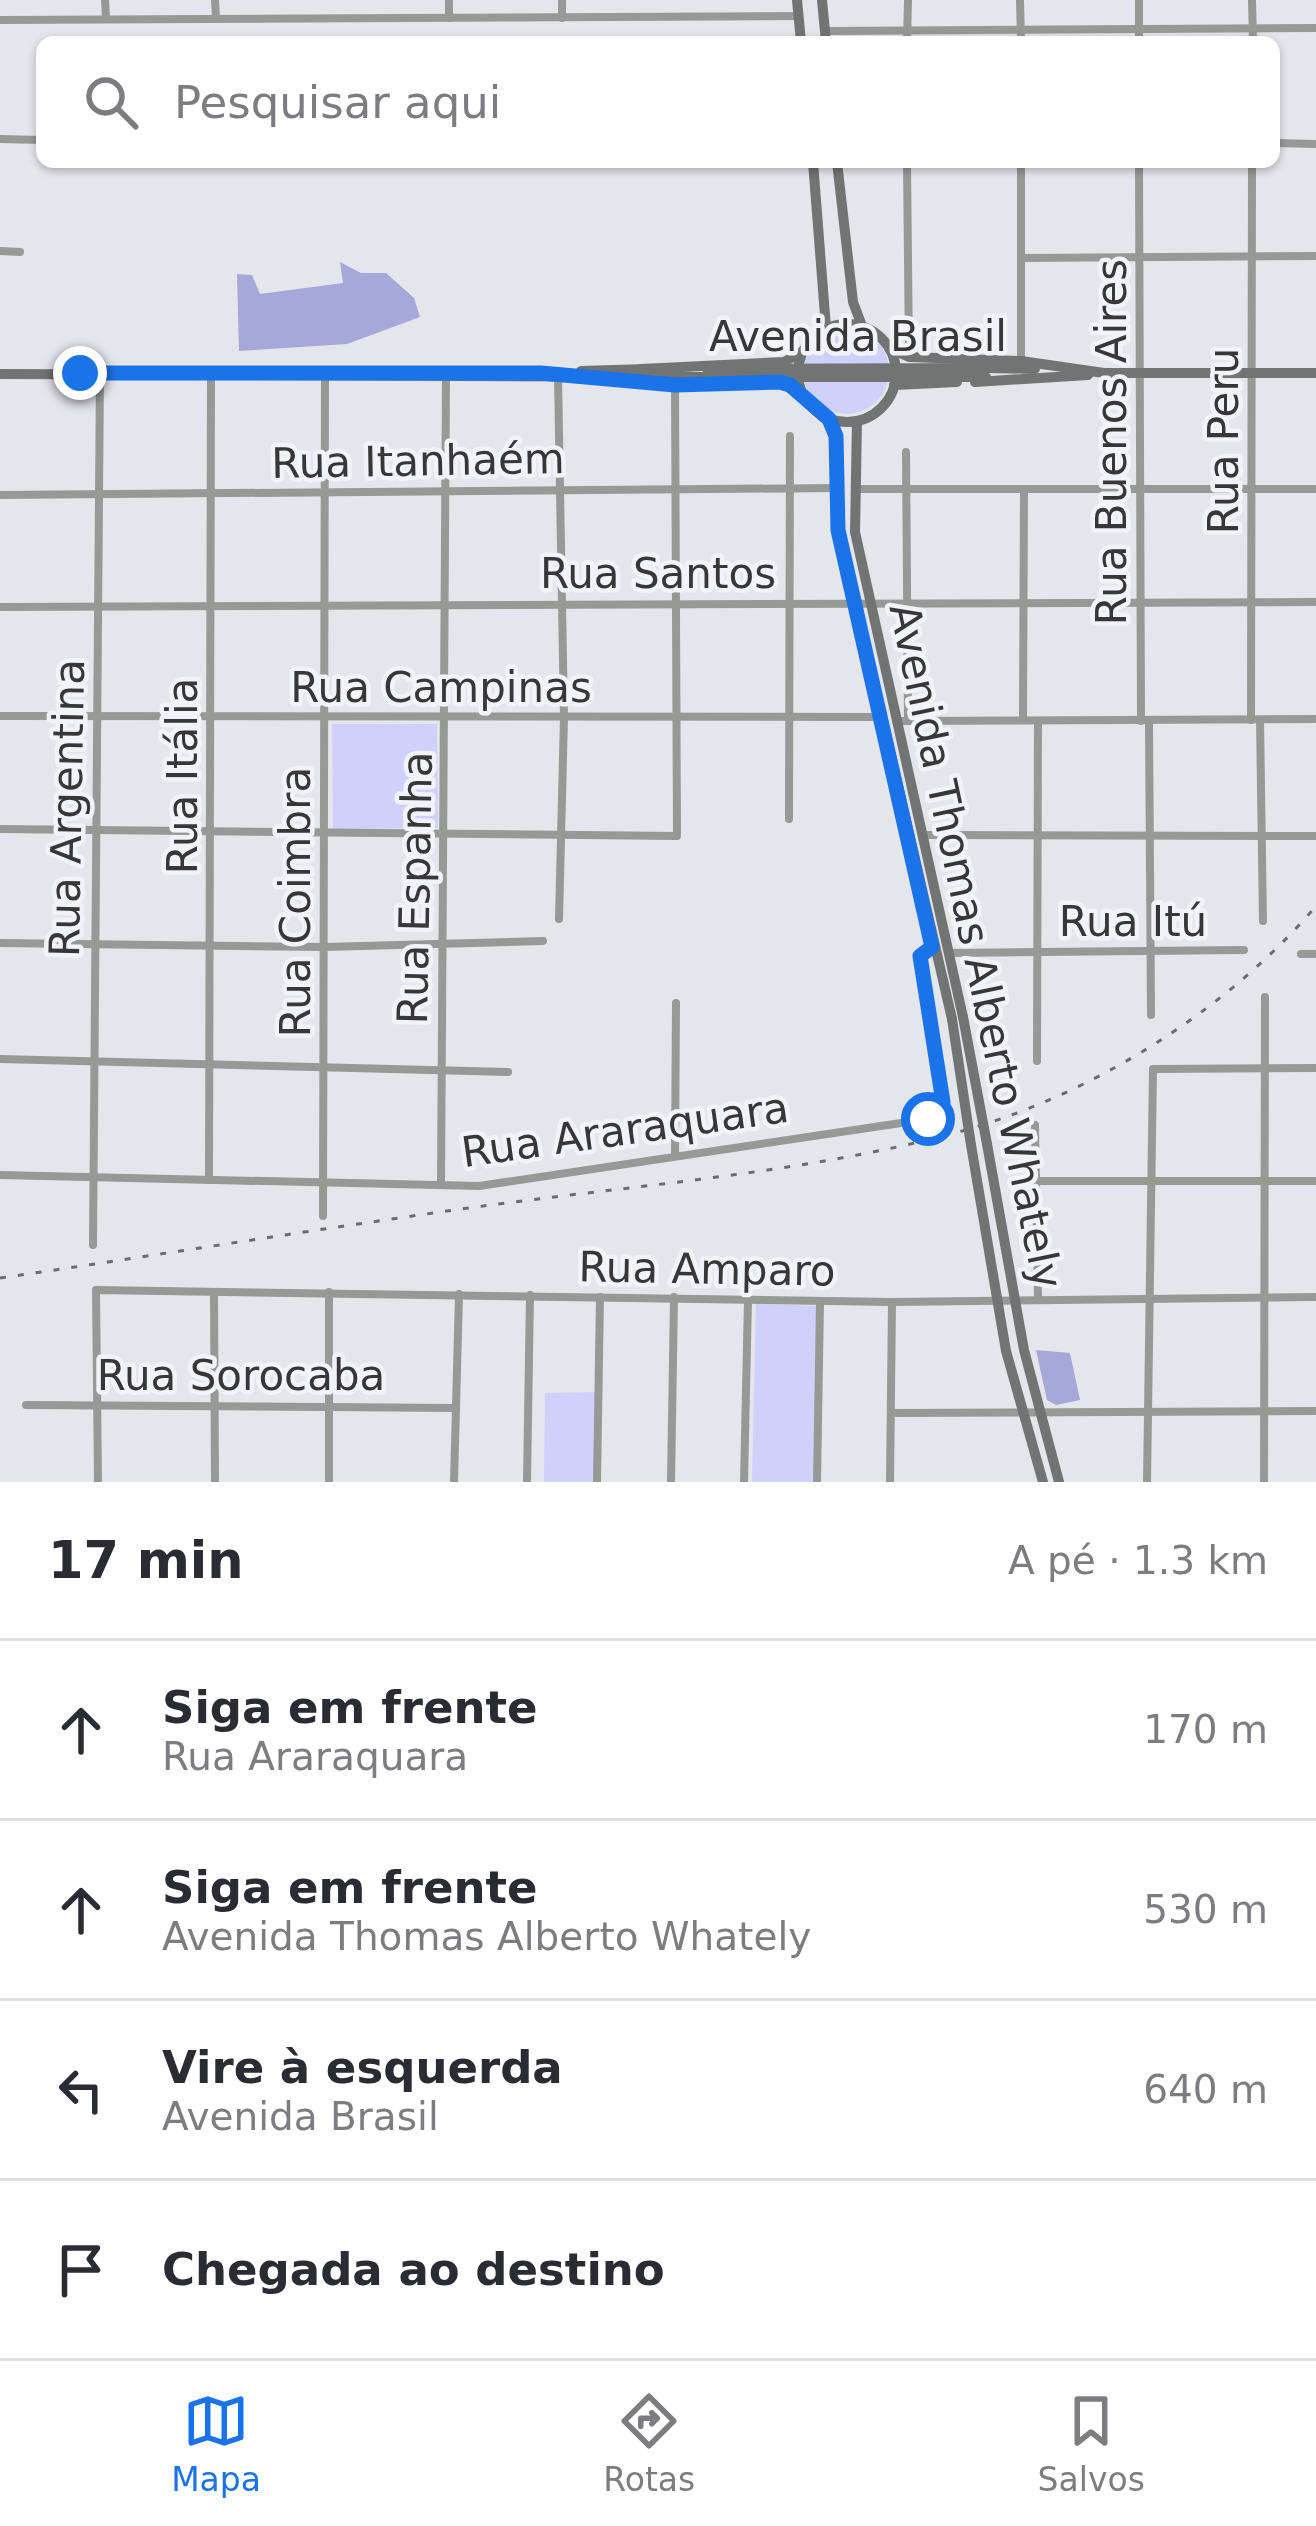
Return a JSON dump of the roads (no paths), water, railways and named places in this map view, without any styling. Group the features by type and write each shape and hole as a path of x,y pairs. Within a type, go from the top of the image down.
{"main road":[{"path":"797,0 801,36"},
{"path":"822,0 826,36"},
{"path":"813,168 826,328"},
{"path":"839,168 853,302 862,326 890,349 894,385 881,409 857,422 829,419 807,402 797,378 802,352 826,328 862,326"},
{"name":"Avenida Brasil","path":"890,349 909,357 1022,361 1074,373"},
{"name":"Avenida Brasil","path":"641,374 784,362 802,352"},
{"name":"Avenida Brasil","path":"894,385 1074,373"},
{"name":"Avenida Brasil","path":"0,374 1316,373"},
{"name":"Avenida Brasil","path":"641,374 675,385 780,382 807,402"},
{"name":"Avenida Thomas Alberto Whately","path":"829,419 836,436 838,530 933,952 957,1018 987,1144 1039,1413 1059,1482"},
{"name":"Avenida Thomas Alberto Whately","path":"857,422 854,532 904,721 951,953 971,1145 997,1302 1043,1482"}],"street":[{"path":"105,0 106,19"},
{"path":"215,0 216,19"},
{"path":"449,0 449,18"},
{"path":"562,0 562,18"},
{"path":"908,0 908,36"},
{"path":"1020,0 1021,36"},
{"path":"1138,0 1139,36"},
{"path":"1252,0 1253,36"},
{"path":"0,20 799,16"},
{"path":"826,36 908,30 1316,28"},
{"path":"0,139 36,140"},
{"path":"1280,143 1316,145"},
{"path":"907,168 909,357"},
{"path":"1022,168 1022,361"},
{"name":"Rua Buenos Aires","path":"1139,168 1137,374 1151,1015"},
{"name":"Rua Peru","path":"1252,168 1252,490 1263,921"},
{"path":"0,251 20,252"},
{"path":"1022,258 1316,256"},
{"name":"Rua Argentina","path":"93,1245 100,372"},
{"name":"Rua Itália","path":"208,1180 211,372"},
{"name":"Rua Coimbra","path":"323,1216 325,372"},
{"path":"560,919 562,374"},
{"name":"Rua Espanha","path":"441,1185 446,376"},
{"path":"0,829 677,836 675,385"},
{"path":"789,819 790,436"},
{"path":"906,452 910,603 904,721 1316,719"},
{"name":"Rua Itanhaém","path":"0,495 837,488"},
{"path":"854,489 1316,489"},
{"path":"1024,489 1024,720"},
{"name":"Rua Santos","path":"0,607 1316,602"},
{"name":"Rua Campinas","path":"0,716 881,717"},
{"path":"1037,1061 1038,721"},
{"path":"908,835 1316,836"},
{"path":"0,943 325,947 543,941"},
{"name":"Rua Itú","path":"951,953 1244,950"},
{"name":"Rua Araraquara","path":"0,1175 479,1186 938,1115 943,1102 920,956 933,952"},
{"path":"1301,954 1316,954"},
{"path":"1264,1482 1265,997"},
{"path":"675,1154 676,1003"},
{"path":"0,1059 508,1072"},
{"path":"1147,1482 1153,1069 1316,1068"},
{"path":"1035,1125 1038,1298"},
{"path":"1036,1181 1316,1181"},
{"name":"Rua Amparo","path":"98,1405 96,1290 820,1302 1316,1297"},
{"path":"214,1292 214,1482"},
{"path":"329,1292 329,1482"},
{"path":"454,1482 459,1294"},
{"path":"527,1482 530,1295"},
{"path":"597,1482 600,1297"},
{"path":"671,1482 674,1298"},
{"path":"744,1482 748,1299"},
{"path":"817,1482 820,1302"},
{"path":"890,1482 892,1302"},
{"name":"Rua Sorocaba","path":"26,1405 215,1402 456,1408"},
{"path":"98,1405 98,1482"},
{"path":"891,1413 1316,1411"}],"railway":[{"path":"0,1278 476,1207 776,1169 951,1134 1052,1099 1150,1047 1240,981 1316,906"}]}
